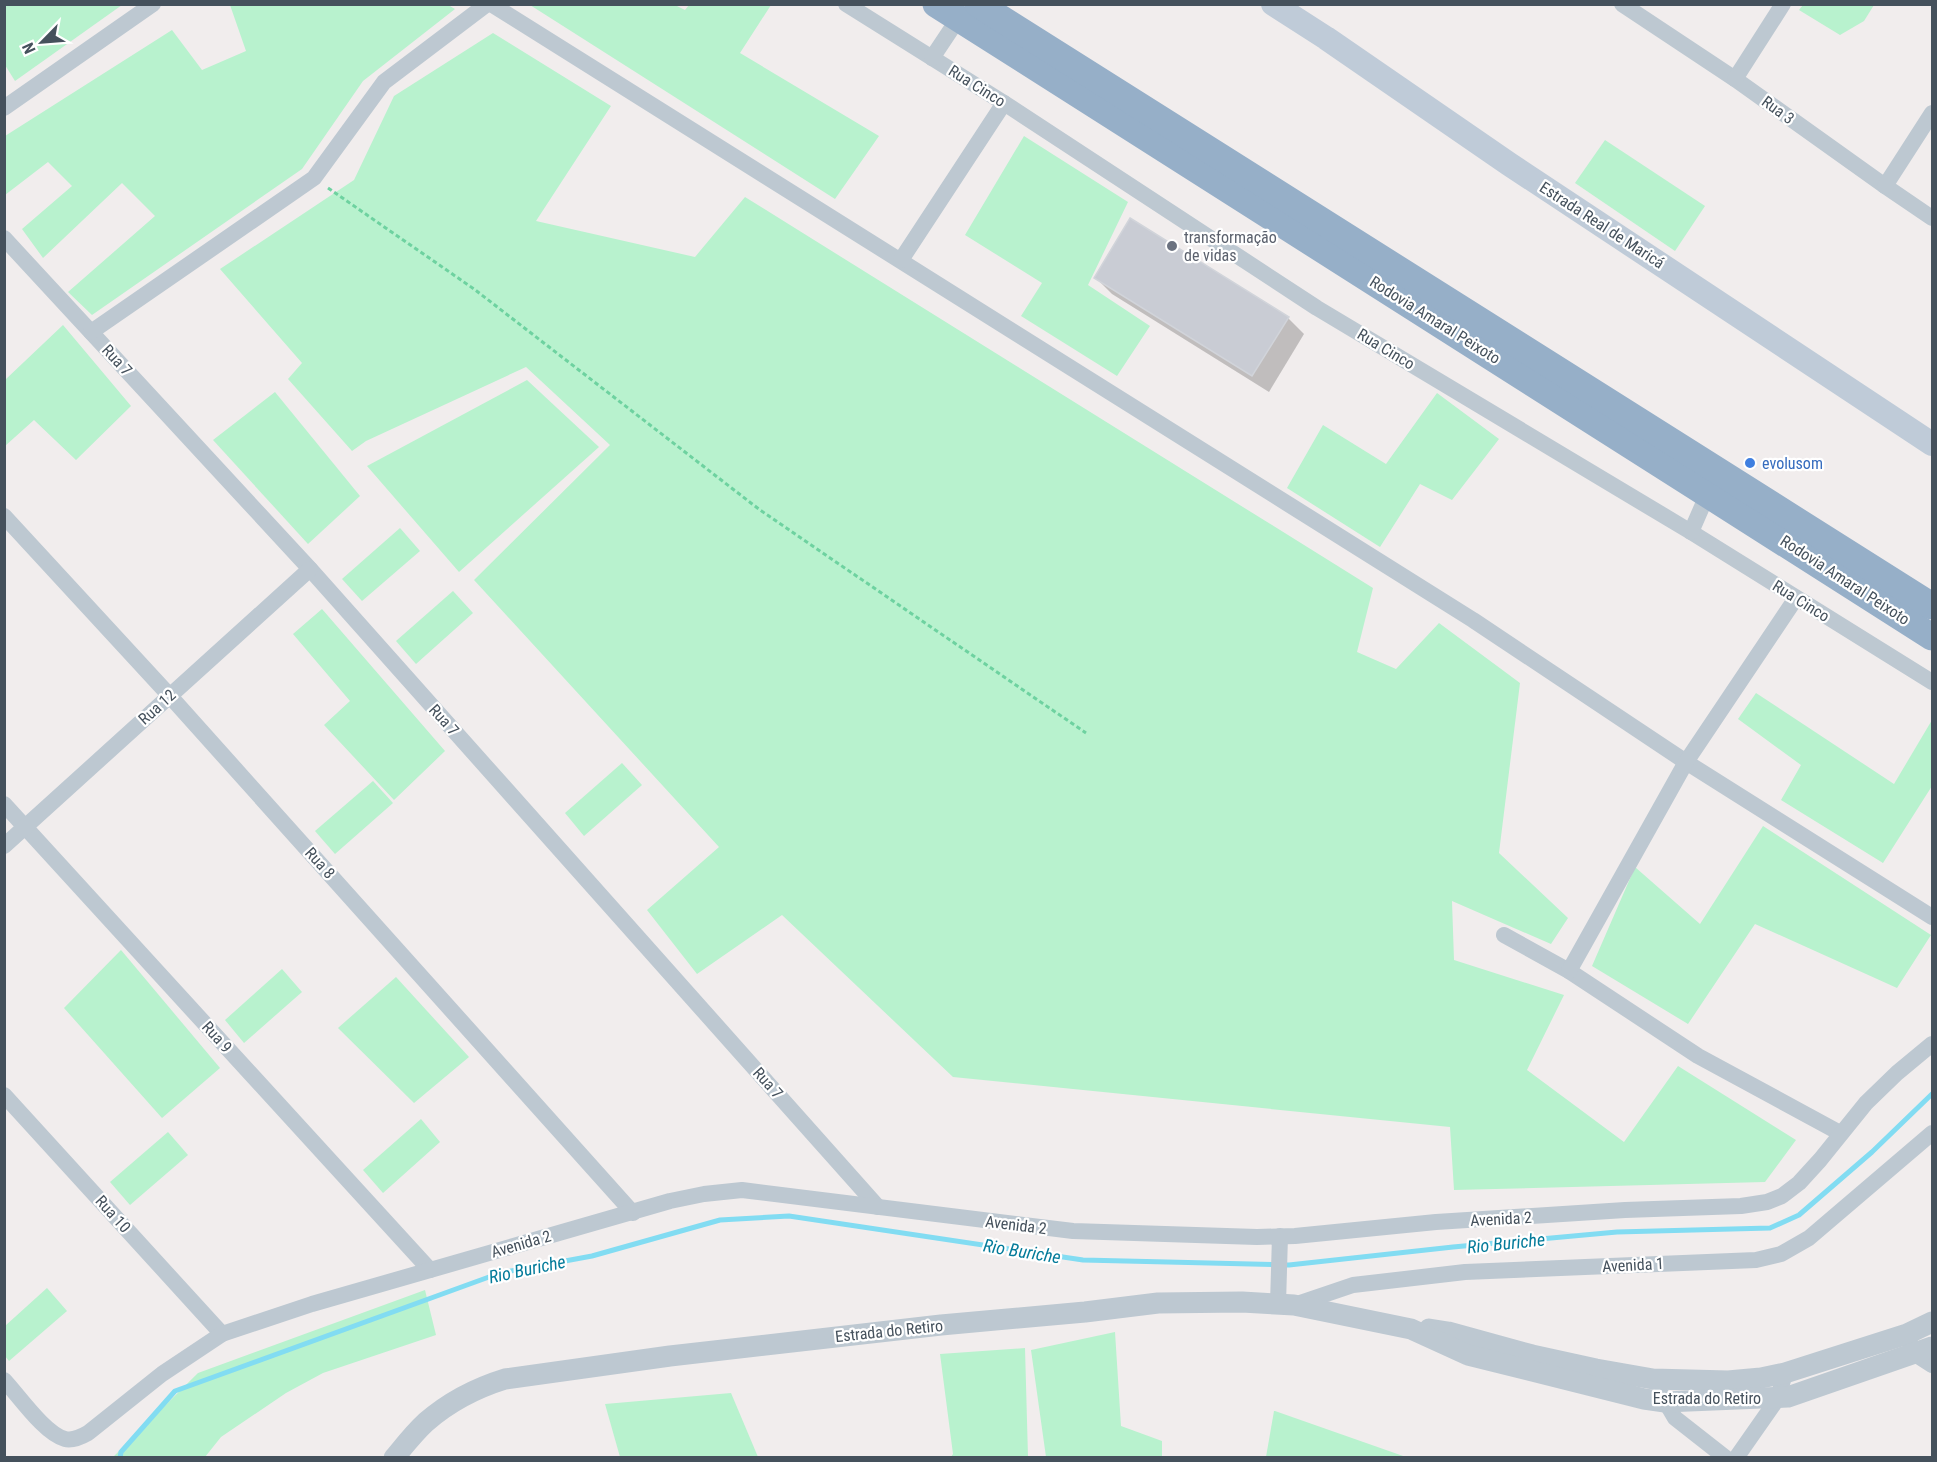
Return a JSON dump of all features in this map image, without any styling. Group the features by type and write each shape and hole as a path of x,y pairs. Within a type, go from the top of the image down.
{"highway":[{"name":"Rodovia Amaral Peixoto","path":"936,4 968,12 1932,606"},
{"name":"Rodovia Amaral Peixoto","path":"968,12 1932,637"}],"main road":[{"name":"Estrada Real de Maricá","path":"1272,4 1932,444"}],"street":[{"path":"4,108 153,4"},
{"path":"91,333 314,178 384,82 489,4 1473,620 1686,762 1932,917"},
{"name":"Rua Cinco","path":"846,4 1004,103 1317,308 1691,532 1932,682"},
{"name":"Rua 3","path":"1622,4 1735,79 1932,218"},
{"path":"1735,79 1783,4"},
{"path":"932,58 968,12"},
{"path":"901,260 1004,103"},
{"path":"1885,186 1932,113"},
{"name":"Rua 7","path":"4,238 310,569 878,1207"},
{"path":"1691,532 1708,493"},
{"name":"Rua 8","path":"4,516 170,695 633,1213"},
{"name":"Rua 12","path":"4,846 310,569"},
{"path":"1569,971 1686,762 1796,598"},
{"name":"Rua 9","path":"4,804 430,1270"},
{"path":"1504,935 1569,971 1698,1056 1840,1133"},
{"name":"Avenida 2","path":"4,1380 49,1429 67,1440 77,1438 88,1433 162,1374 222,1334 312,1304 633,1213 704,1194 742,1190 1073,1231 1280,1244 1436,1222 1625,1210 1741,1206 1767,1202 1782,1196 1799,1183 1866,1103 1932,1044"},
{"name":"Rua 10","path":"4,1095 222,1334"},
{"name":"Avenida 1","path":"1286,1304 1353,1285 1420,1276 1465,1272 1756,1260 1781,1254 1809,1238 1932,1133"},
{"path":"1280,1244 1279,1276 1286,1304"},
{"name":"Estrada do Retiro","path":"394,1458 426,1422 457,1400 483,1386 505,1379 941,1325 1158,1303 1286,1304 1411,1329 1448,1332 1532,1355 1653,1379 1728,1381 1785,1374 1907,1334 1932,1322"},
{"name":"Estrada do Retiro","path":"1411,1329 1480,1359 1644,1399 1665,1402 1788,1397 1927,1355"},
{"path":"1907,1334 1927,1355"},
{"path":"1736,1458 1778,1398 1785,1374"},
{"path":"1653,1379 1675,1418 1726,1458"}],"path":[{"path":"314,178 474,289 760,510 1086,733"}],"green space":[{"path":"5,4 122,5 15,81 5,65"},
{"path":"230,5 448,5 455,9 363,81 302,169 92,315 68,292 155,216 122,183 43,258 22,229 72,186 48,162 5,195 5,136 172,30 202,70 246,51"},
{"path":"530,5 675,5 685,10 689,5 771,5 740,53 879,136 835,199"},
{"path":"1803,5 1874,5 1864,21 1840,35 1799,10"},
{"path":"493,33 611,106 536,221 695,257 745,197 1373,588 1357,652 1396,669 1439,623 1520,683 1499,853 1568,918 1551,944 1452,901 1454,960 1564,995 1527,1070 1624,1142 1678,1066 1796,1140 1765,1182 1454,1190 1450,1127 953,1077 782,915 697,974 647,910 719,847 474,580 610,445 526,367 366,441 352,451 288,379 302,363 220,269 354,180 394,96"},
{"path":"1024,136 1128,202 1088,285 1150,326 1117,376 1021,316 1042,283 965,235"},
{"path":"1605,140 1705,206 1675,251 1575,183"},
{"path":"63,325 131,406 76,460 34,420 5,446 5,380"},
{"path":"527,380 599,447 459,572 367,466"},
{"path":"275,392 360,496 308,544 213,440"},
{"path":"1437,393 1499,439 1452,500 1420,484 1380,547 1287,488 1323,425 1386,464"},
{"path":"400,528 420,551 362,601 342,579"},
{"path":"453,591 473,613 416,664 396,641"},
{"path":"322,609 445,751 394,800 324,725 350,701 293,634"},
{"path":"1756,693 1894,784 1932,720 1932,786 1883,863 1781,800 1801,765 1738,719"},
{"path":"622,763 642,785 584,836 565,813"},
{"path":"373,781 393,803 335,854 315,831"},
{"path":"1763,826 1931,935 1897,988 1755,924 1688,1024 1592,966 1635,867 1700,924"},
{"path":"121,950 220,1068 162,1118 64,1008"},
{"path":"282,969 302,992 244,1043 225,1020"},
{"path":"396,977 469,1057 414,1103 338,1028"},
{"path":"421,1119 440,1142 383,1193 363,1170"},
{"path":"168,1132 188,1155 130,1205 110,1182"},
{"path":"47,1288 67,1311 9,1361 5,1356 5,1326"},
{"path":"425,1290 436,1335 323,1373 286,1393 221,1437 205,1457 113,1457 198,1373"},
{"path":"1115,1332 1121,1426 1162,1441 1162,1457 1046,1457 1031,1350"},
{"path":"1025,1348 1028,1457 951,1457 953,1454 940,1354"},
{"path":"731,1393 758,1457 620,1457 605,1404"},
{"path":"1275,1411 1406,1457 1266,1457"}],"building":[{"path":"1130,218 1289,317 1252,376 1094,278"}],"waterway":[{"name":"Rio Buriche","path":"120,1458 121,1452 175,1391 500,1273 592,1256 720,1220 789,1216 1083,1260 1289,1265 1617,1232 1770,1228 1799,1215 1872,1152 1932,1094"}],"place":[{"name":"transformação de vidas","path":"1172,246"},
{"name":"evolusom","path":"1750,463"}]}
